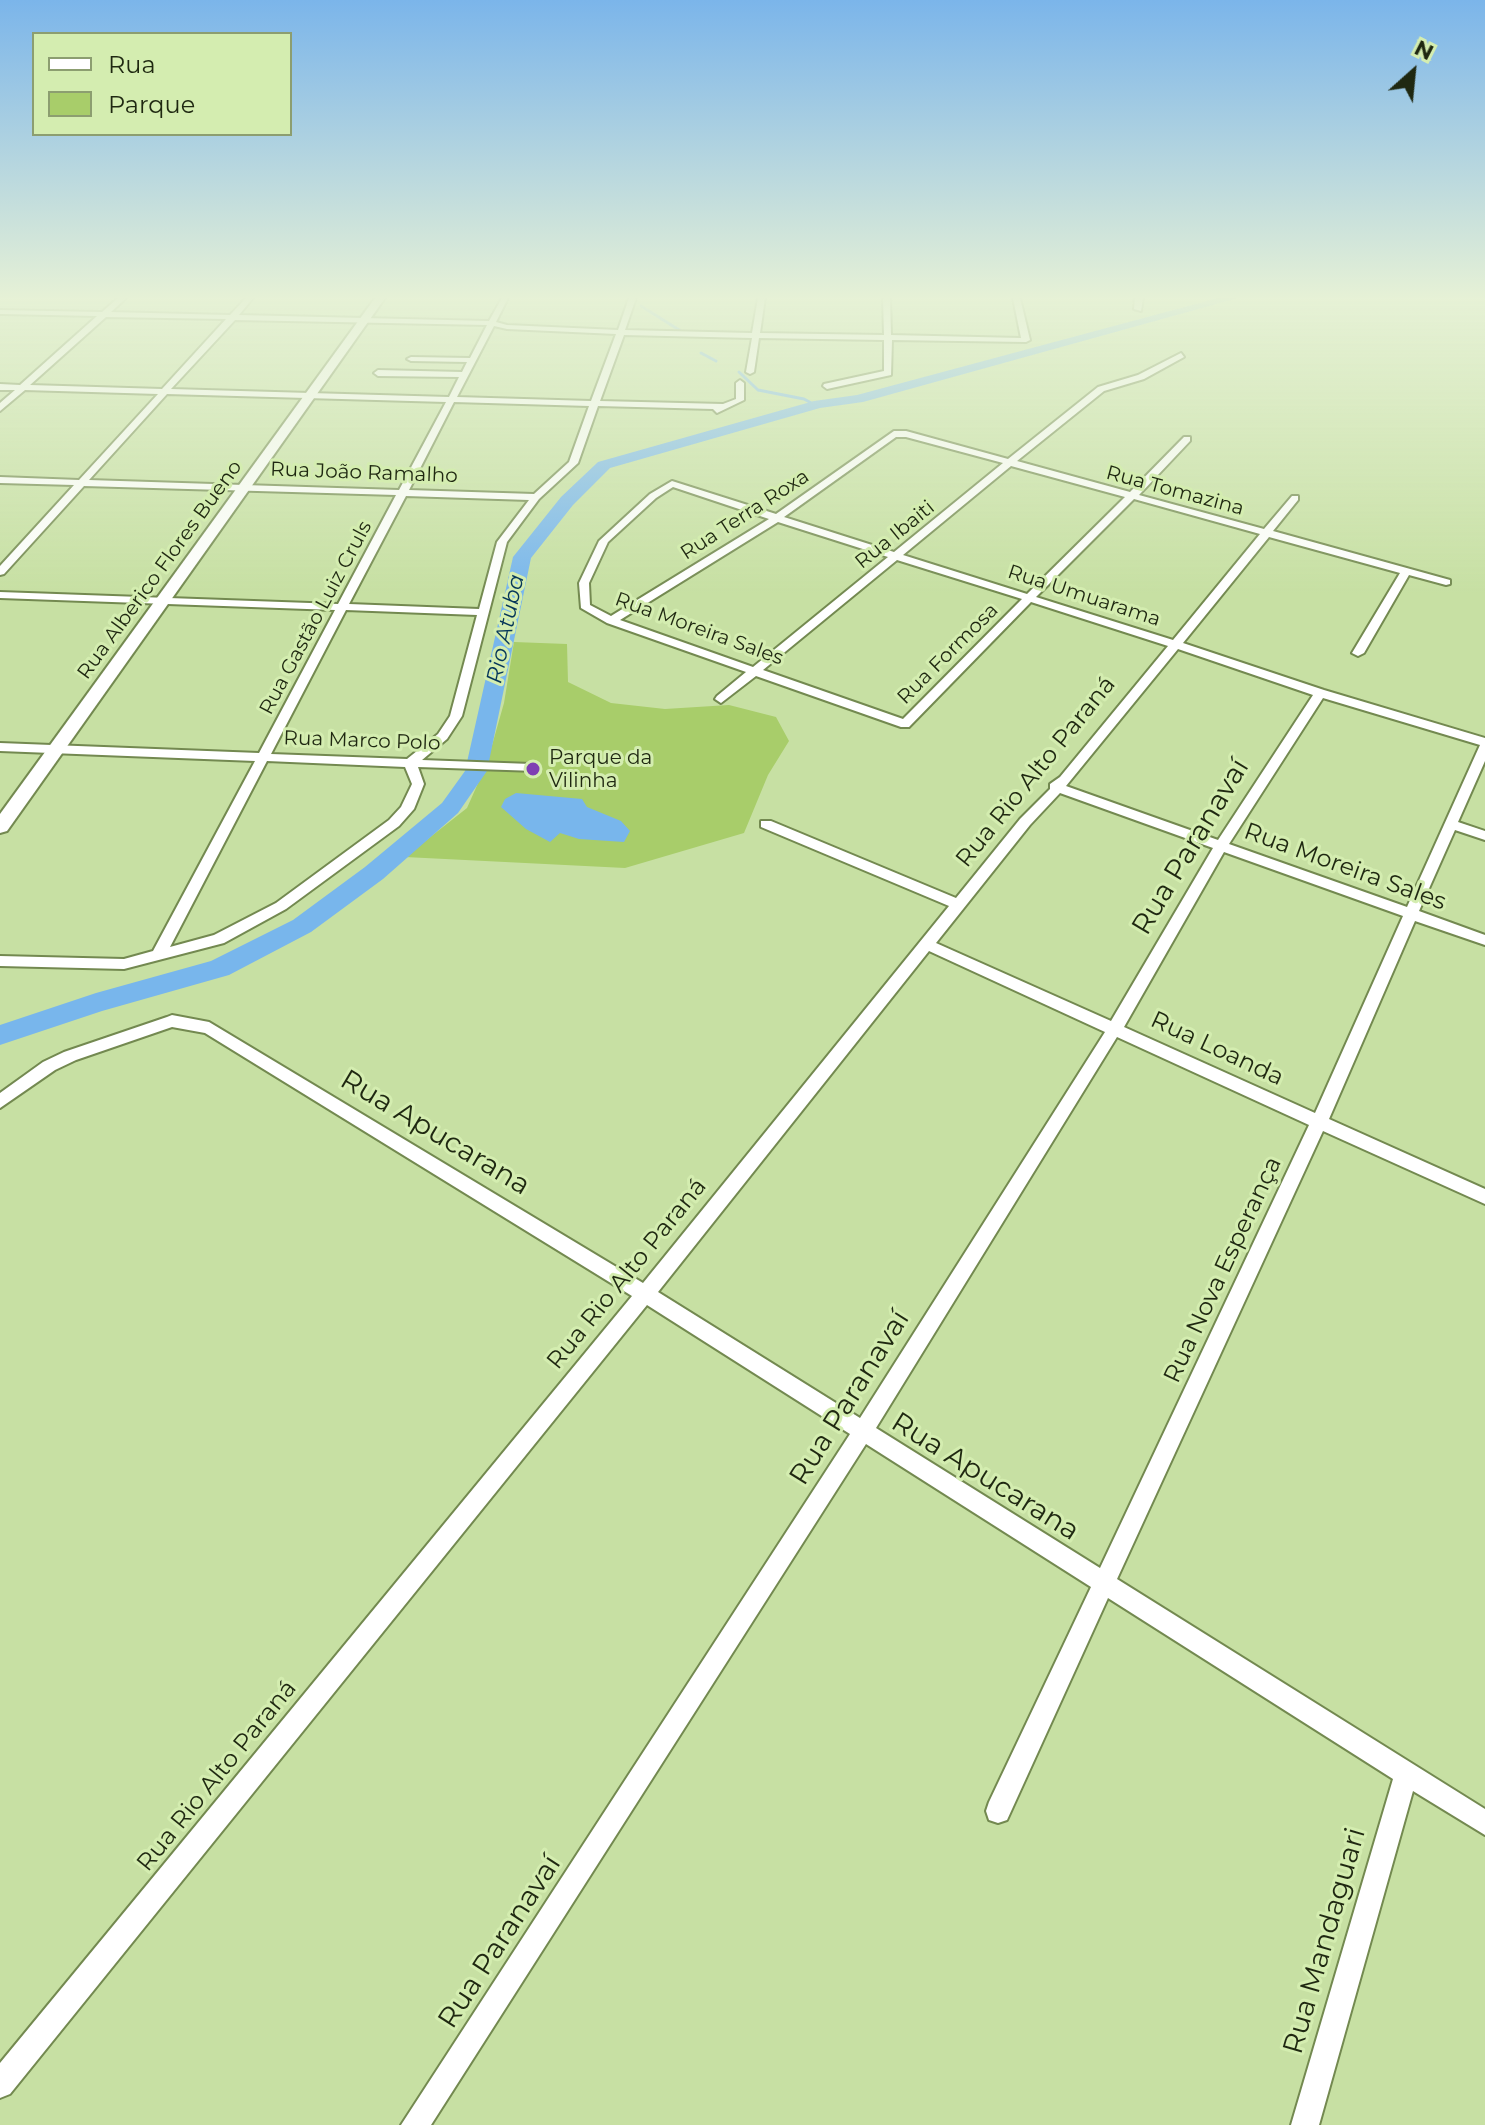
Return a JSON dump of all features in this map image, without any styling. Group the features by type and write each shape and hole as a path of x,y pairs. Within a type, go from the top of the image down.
{"street":[{"path":"0,572 159,397"},
{"name":"Rua Alberico Flores Bueno","path":"0,827 309,397"},
{"path":"351,397 725,407"},
{"name":"Rua Gastão Luiz Cruls","path":"158,956 452,397"},
{"path":"0,961 109,965 158,956 219,939 250,925 377,838 394,823 414,795 418,776 410,763 452,726 502,542 536,497 573,463 597,397"},
{"path":"702,415 740,400 740,397"},
{"name":"Rua Ibaiti","path":"721,699 1090,397"},
{"name":"Rua Tomazina","path":"894,434 906,434 1130,498 1446,582"},
{"name":"Rua Terra Roxa","path":"611,621 777,518 894,434"},
{"name":"Rua Formosa","path":"905,724 1187,439"},
{"name":"Rua João Ramalho","path":"0,480 536,497"},
{"name":"Rua Umuarama","path":"672,484 1485,745"},
{"name":"Rua Moreira Sales","path":"672,484 653,496 604,541 584,583 585,606 611,621 905,724"},
{"name":"Rua Rio Alto Paraná","path":"0,2084 1055,787 1065,780 1262,534 1295,498"},
{"path":"1358,653 1405,573"},
{"path":"0,595 483,612"},
{"name":"Rua Paranavaí","path":"415,2125 862,1433 1115,1028 1221,846 1320,693"},
{"name":"Rua Nova Esperança","path":"998,1811 1319,1122 1485,745"},
{"name":"Rua Marco Polo","path":"0,747 531,768"},
{"name":"Rua Moreira Sales","path":"1055,787 1485,940"},
{"path":"766,824 960,905"},
{"path":"1451,824 1485,836"},
{"name":"Rua Loanda","path":"928,945 1485,1197"},
{"name":"Rua Apucarana","path":"0,1102 49,1066 70,1056 172,1021 209,1028 645,1294 1485,1823"},
{"name":"Rua Mandaguari","path":"1305,2125 1406,1774"}],"green space":[{"path":"514,642 567,644 568,682 611,703 665,709 729,705 776,717 789,741 768,775 744,833 625,868 405,857 467,808 487,763 504,703"}],"water":[{"path":"516,793 582,799 587,807 621,821 630,831 624,842 579,839 560,833 550,842 526,829 501,807 505,799"}],"waterway":[{"path":"795,397 815,405"},
{"name":"Rio Atuba","path":"0,1035 96,1003 220,968 302,926 374,873 450,808 476,771 522,557 567,501 604,465 819,404 865,397"}],"place":[{"name":"Parque da Vilinha","path":"533,769"}]}
